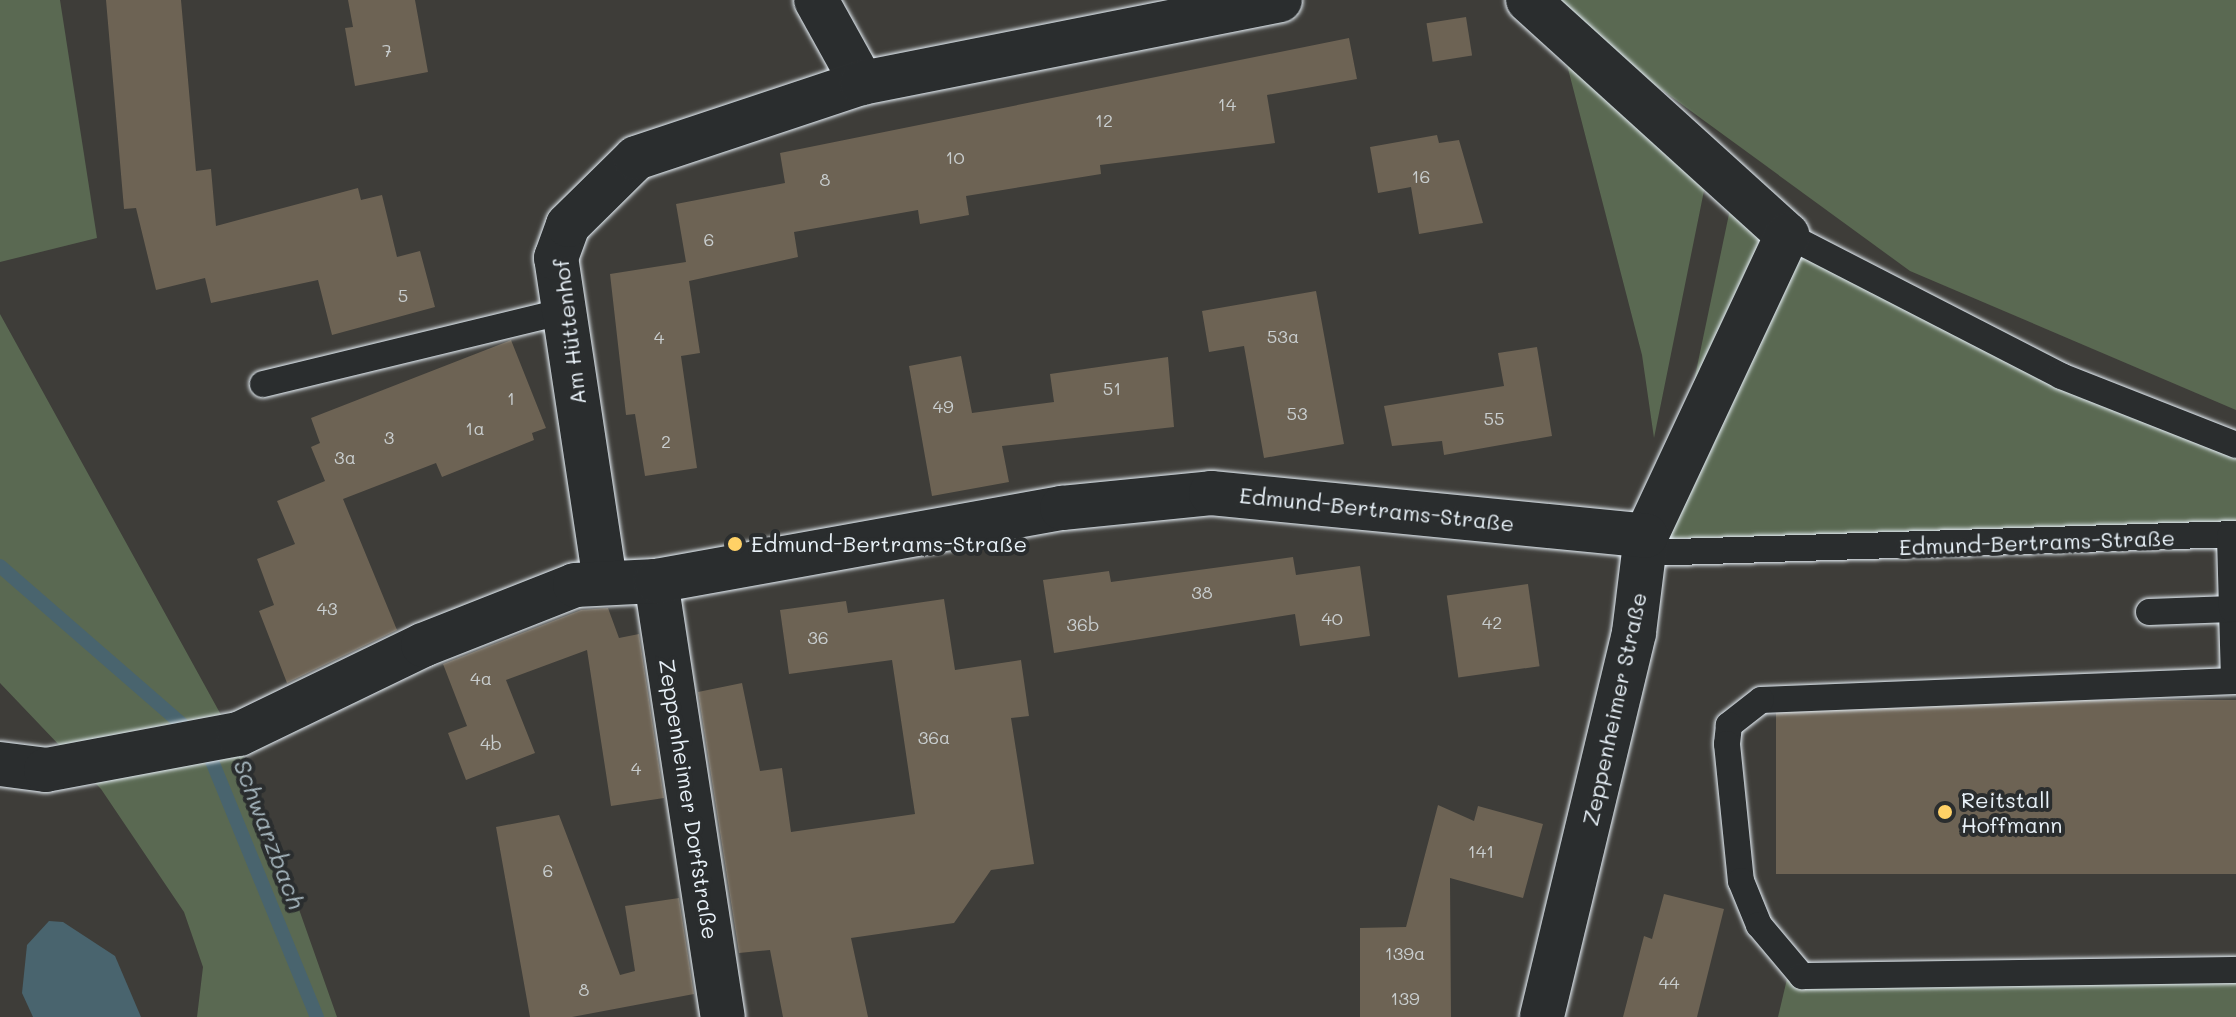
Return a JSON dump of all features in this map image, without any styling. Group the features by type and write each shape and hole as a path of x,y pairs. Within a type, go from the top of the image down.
{"street":[{"path":"816,0 862,83"},
{"name":"Am Hüttenhof","path":"605,581 556,258 568,225 636,158 862,83 1280,0"},
{"path":"1528,0 1787,235"},
{"name":"Zeppenheimer Straße","path":"1542,1017 1634,633 1646,545 1787,235"},
{"name":"Edmund-Bertrams-Straße","path":"0,764 46,770 150,754 239,734 423,645 575,585 605,581 656,581 1062,508 1211,493 1646,545"},
{"name":"Zeppenheimer Dorfstraße","path":"656,581 716,1016"}],"lane":[{"path":"1787,235 2061,376 2236,445"},
{"path":"263,384 564,311"},
{"path":"2233,535 2234,681 1761,700 1729,725 1727,744 1741,881 1759,925 1802,976 2236,970"},
{"name":"Edmund-Bertrams-Straße","path":"1646,545 2233,535"},
{"path":"2149,612 2232,609"}],"green space":[{"path":"0,0 60,0 97,238 0,262"},
{"path":"1556,0 2236,0 2236,410 1910,271 1599,44"},
{"path":"1565,57 1709,166 1654,438 1642,355"},
{"path":"1733,195 2236,456 2236,526 1661,539"},
{"path":"0,314 247,762 337,1017 197,1017 203,967 184,912 101,789 0,683"},
{"path":"2236,973 2236,1017 1778,1017 1787,979"}],"water":[{"path":"49,921 63,922 115,956 141,1017 33,1017 22,993 27,945"}],"building":[{"path":"106,0 181,0 196,171 211,169 216,226 358,188 361,200 382,195 397,257 420,251 435,307 332,335 318,280 211,303 205,278 156,290 136,208 124,209"},
{"path":"348,0 415,0 428,72 355,86 345,28 353,27"},
{"path":"1466,17 1472,56 1433,62 1426,23"},
{"path":"1349,38 1357,79 1267,95 1275,143 1100,165 1101,174 966,196 969,215 920,224 918,210 794,232 798,257 689,281 700,353 681,356 697,468 645,476 635,414 626,415 610,274 686,262 676,204 785,183 780,153"},
{"path":"1437,135 1439,143 1459,140 1483,223 1419,234 1411,187 1378,193 1370,147"},
{"path":"1316,291 1344,444 1264,458 1244,346 1209,352 1202,311"},
{"path":"511,340 546,428 532,433 534,440 442,477 436,463 343,499 397,630 287,683 259,611 274,605 257,559 295,544 277,501 325,481 311,447 320,443 311,418"},
{"path":"1537,347 1552,436 1444,455 1442,441 1392,446 1384,406 1504,386 1498,353"},
{"path":"961,356 972,413 1054,402 1050,374 1168,357 1174,427 1002,446 1009,482 932,496 909,366"},
{"path":"1293,557 1296,575 1360,566 1370,636 1300,646 1295,614 1054,653 1043,580 1109,571 1111,582"},
{"path":"1528,584 1540,666 1458,678 1447,595"},
{"path":"944,599 955,670 1021,660 1029,716 1011,718 1034,864 991,870 954,923 851,938 868,1017 783,1017 770,950 739,953 698,692 742,683 760,771 782,768 791,832 915,814 892,660 789,674 780,610 846,601 848,613"},
{"path":"608,608 619,638 639,634 664,798 611,806 587,650 506,680 535,753 466,780 448,733 467,726 443,664 581,610"},
{"path":"1776,700 2236,700 2236,874 1776,874"},
{"path":"1438,805 1474,821 1478,806 1543,824 1523,898 1450,878 1451,1017 1360,1017 1360,928 1406,927"},
{"path":"559,815 620,975 635,971 625,906 679,898 694,994 572,1017 530,1017 496,827"},
{"path":"1664,894 1724,909 1697,1017 1623,1017 1644,936 1652,939"}],"waterway":[{"name":"Schwarzbach","path":"0,566 193,734"},
{"name":"Schwarzbach","path":"207,749 317,1017"}],"place":[{"name":"Edmund-Bertrams-Straße","path":"735,544"},
{"name":"Reitstall Hoffmann","path":"1945,812"}]}
